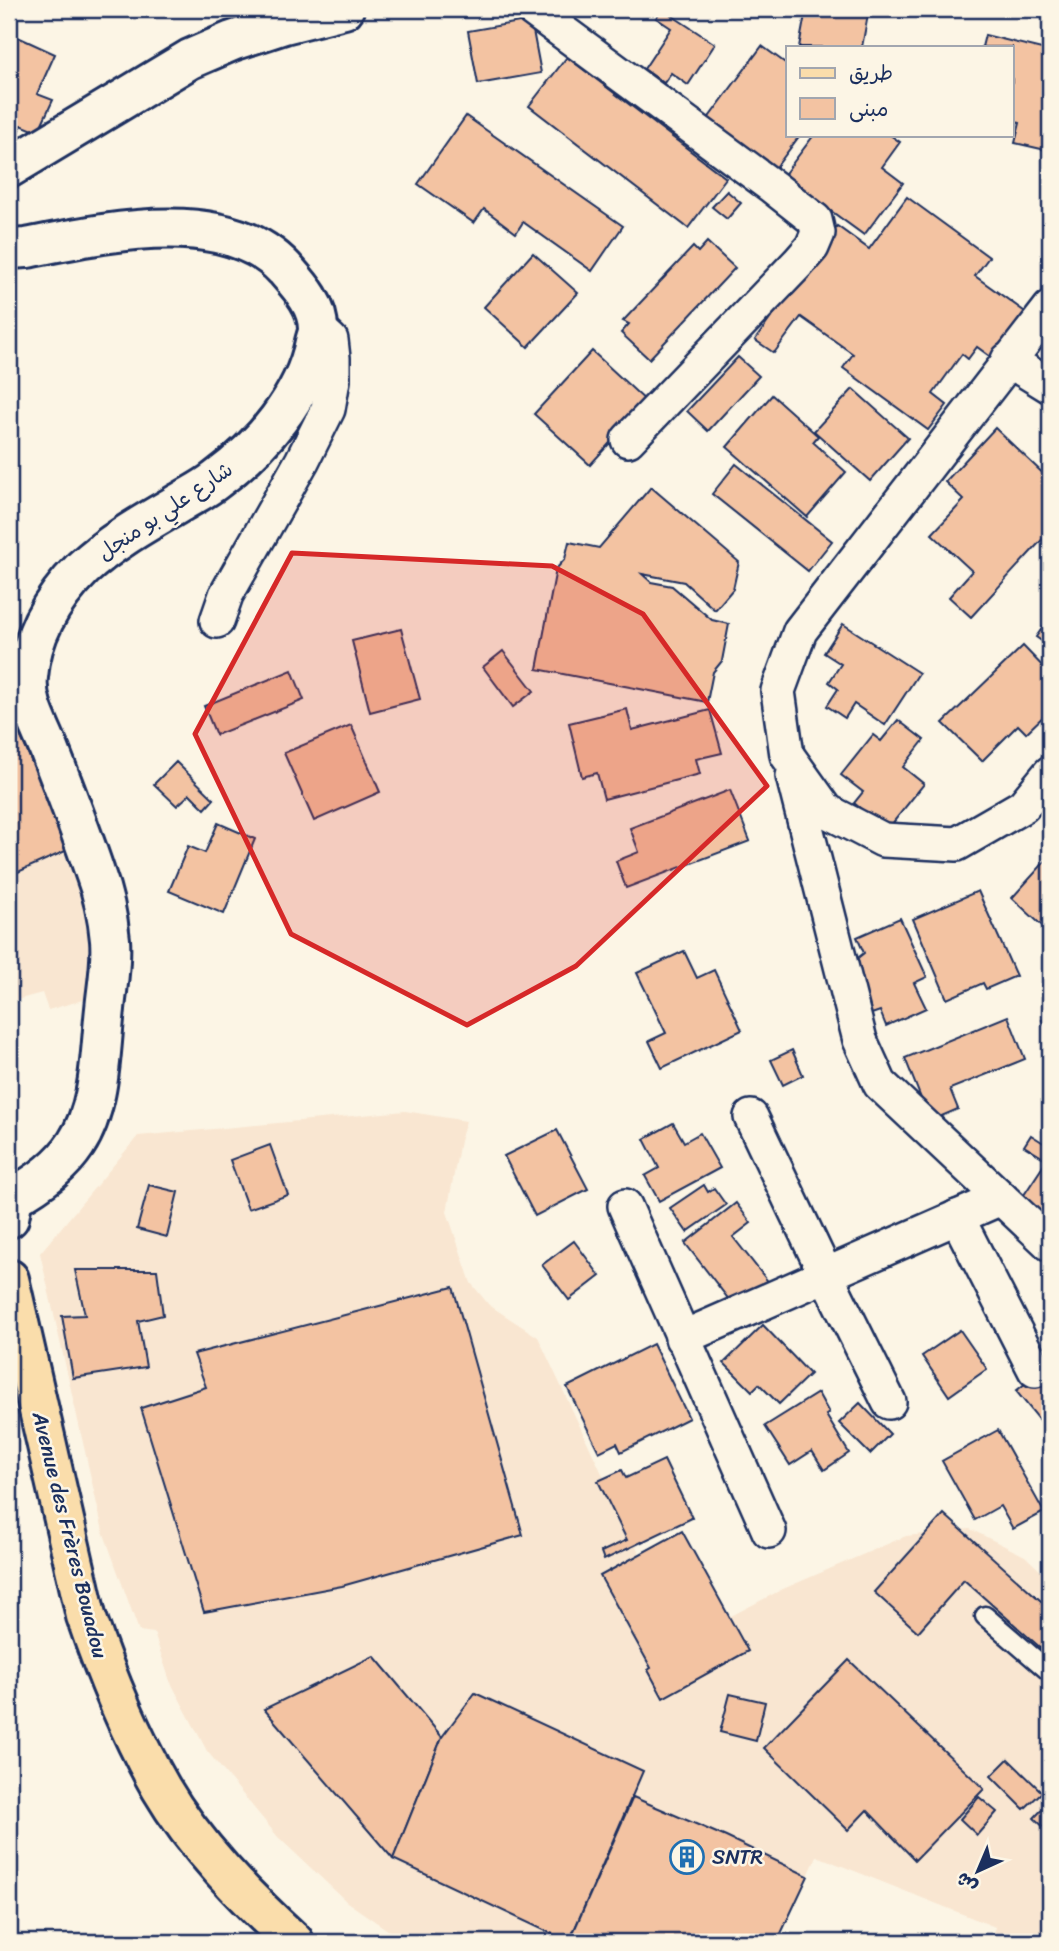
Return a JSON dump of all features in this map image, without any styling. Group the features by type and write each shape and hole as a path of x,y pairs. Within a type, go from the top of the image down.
{"main road":[{"name":"Avenue des Frères Bouadou","path":"9,1279 86,1616 100,1659 137,1744 163,1790 204,1847 271,1921 294,1942"}],"street":[{"path":"9,168 190,59 232,41 284,24 344,9"},
{"path":"532,9 815,220 818,233 812,247 798,264 628,440"},
{"path":"9,249 147,228 194,230 228,236 252,244 280,264 313,306 318,328 331,340 333,380 328,409 302,461 226,595 217,621"},
{"path":"1050,308 800,631 778,691 788,755 860,1040 880,1084 1050,1244"},
{"name":"شارع علي بو منجل","path":"9,1218 13,1197 37,1184 57,1166 75,1146 86,1125 97,1083 111,943 97,876 35,718 27,682 39,628 57,598 82,569 113,542 213,483 243,458 270,429 293,398 311,362 318,328"},
{"path":"1008,360 1050,386"},
{"path":"788,755 827,811 884,840 957,844 1023,806 1050,773"},
{"path":"751,1117 889,1402"},
{"path":"682,1338 1001,1198"},
{"path":"625,1206 769,1531"},
{"path":"957,1217 1035,1370"}],"lane":[{"path":"985,1616 1050,1672"}],"highlighted area":[{"path":"292,553 552,566 643,614 767,786 576,966 467,1025 291,934 195,734"}],"shaded area":[{"path":"9,681 91,902 90,998 48,1010 42,993 9,1002"},
{"path":"405,1111 466,1121 447,1212 471,1283 489,1305 538,1337 681,1642 783,1589 906,1536 970,1529 1025,1556 1050,1580 1050,1942 993,1942 995,1927 817,1856 808,1876 633,1797 569,1942 405,1942 347,1902 278,1837 207,1751 170,1681 154,1633 139,1631 103,1531 40,1253 138,1136"}],"building":[{"path":"662,9 715,44 688,85 671,73 664,83 644,69 671,28 656,18"},
{"path":"806,9 869,9 862,46 799,46"},
{"path":"531,20 541,73 478,84 468,31"},
{"path":"9,33 55,54 37,94 53,100 38,132 21,125 17,136 9,132"},
{"path":"985,35 1050,51 1050,151 1015,143 1020,123 1014,122 1014,46 982,46"},
{"path":"762,46 786,64 786,136 799,136 771,174 704,124"},
{"path":"567,57 726,178 688,228 529,106"},
{"path":"466,116 623,226 592,271 523,222 516,233 484,209 474,223 418,184"},
{"path":"813,136 891,136 900,142 882,167 903,183 864,235 783,176"},
{"path":"727,191 741,203 727,219 712,207"},
{"path":"907,197 989,257 975,276 1028,314 995,360 977,347 968,359 962,354 933,394 947,405 928,430 843,368 853,354 801,317 774,353 755,340 837,226 869,249"},
{"path":"707,242 735,268 649,359 621,333 629,324 623,321 693,247 698,252"},
{"path":"533,253 578,293 528,347 484,307"},
{"path":"592,351 647,402 590,465 534,414"},
{"path":"738,357 759,376 708,431 687,411"},
{"path":"853,389 908,438 870,481 814,431"},
{"path":"772,395 818,436 813,442 846,472 807,517 727,447"},
{"path":"995,428 1050,480 1050,531 971,617 949,597 972,571 932,534 964,500 945,482"},
{"path":"736,464 832,541 808,571 712,494"},
{"path":"651,487 739,562 733,589 715,610 684,582 642,574 651,582 672,586 712,620 729,624 722,661 713,672 707,702 537,669 556,569 565,559 569,542 599,548"},
{"path":"1050,617 1050,647 1036,637"},
{"path":"843,624 919,673 885,725 854,704 845,718 827,706 838,689 829,682 841,664 824,653"},
{"path":"401,629 420,699 370,712 352,641"},
{"path":"1023,646 1050,674 1050,710 1026,733 1018,725 982,761 943,723"},
{"path":"503,651 534,691 513,707 483,667"},
{"path":"292,670 304,700 216,735 204,706"},
{"path":"627,709 632,730 710,710 722,753 696,759 700,774 604,799 597,773 582,777 569,723"},
{"path":"9,710 70,849 9,876"},
{"path":"898,720 924,740 903,767 924,784 887,830 854,803 863,792 841,775 873,735 881,741"},
{"path":"351,725 380,792 314,821 284,753"},
{"path":"176,762 214,799 205,809 190,794 177,806 154,784"},
{"path":"730,790 750,841 626,888 616,861 639,852 630,828"},
{"path":"218,823 255,839 224,914 169,891 188,846 205,853"},
{"path":"1050,856 1050,933 1012,898"},
{"path":"978,891 1016,976 986,989 983,983 947,999 913,919"},
{"path":"900,918 927,977 914,983 926,1008 886,1026 880,1011 866,1016 849,965 864,953 857,937"},
{"path":"684,951 697,978 714,970 742,1030 662,1068 649,1041 666,1033 637,973"},
{"path":"1050,1015 1050,1033 1042,1020"},
{"path":"1008,1016 1025,1059 950,1089 958,1109 930,1121 905,1058"},
{"path":"792,1050 803,1075 783,1085 771,1060"},
{"path":"673,1123 684,1142 700,1133 720,1168 659,1201 645,1176 659,1168 644,1139"},
{"path":"557,1130 588,1189 535,1216 504,1156"},
{"path":"1031,1135 1050,1147 1050,1221 1020,1201 1047,1160 1024,1146"},
{"path":"270,1145 288,1195 248,1209 230,1160"},
{"path":"149,1185 178,1192 167,1237 137,1229"},
{"path":"704,1185 708,1192 714,1188 726,1205 687,1232 670,1208"},
{"path":"736,1203 751,1223 733,1237 770,1284 737,1310 685,1243"},
{"path":"574,1241 600,1276 569,1300 542,1265"},
{"path":"75,1270 157,1270 163,1315 138,1321 146,1367 73,1378 62,1316 85,1315"},
{"path":"453,1287 523,1535 342,1586 204,1612 141,1408 206,1387 194,1354"},
{"path":"763,1325 810,1374 779,1404 759,1384 752,1391 724,1363"},
{"path":"960,1330 987,1369 949,1396 922,1356"},
{"path":"653,1344 689,1418 621,1452 617,1443 599,1452 567,1387"},
{"path":"1050,1364 1050,1433 1016,1391"},
{"path":"818,1393 829,1413 826,1415 849,1453 824,1470 812,1451 790,1465 765,1426"},
{"path":"860,1403 890,1434 870,1454 839,1423"},
{"path":"998,1430 1044,1512 1013,1529 1000,1506 975,1520 942,1461"},
{"path":"664,1460 692,1518 604,1560 601,1552 627,1540 598,1481 622,1470 626,1478"},
{"path":"944,1514 1050,1609 1050,1643 1043,1650 964,1580 918,1632 874,1592"},
{"path":"682,1531 748,1651 663,1698 648,1670 651,1668 600,1576"},
{"path":"374,1656 442,1737 393,1859 264,1709"},
{"path":"849,1660 984,1789 915,1860 867,1810 848,1830 764,1748"},
{"path":"475,1693 643,1771 569,1942 393,1859 442,1737"},
{"path":"730,1694 765,1702 756,1741 720,1732"},
{"path":"1008,1759 1042,1792 1024,1809 991,1776"},
{"name":"SNTR","path":"633,1797 808,1876 777,1942 569,1942"},
{"path":"979,1797 997,1812 977,1835 960,1819"},
{"path":"1050,1801 1050,1833 1034,1818"}],"place":[{"name":"SNTR","path":"687,1857"}]}
